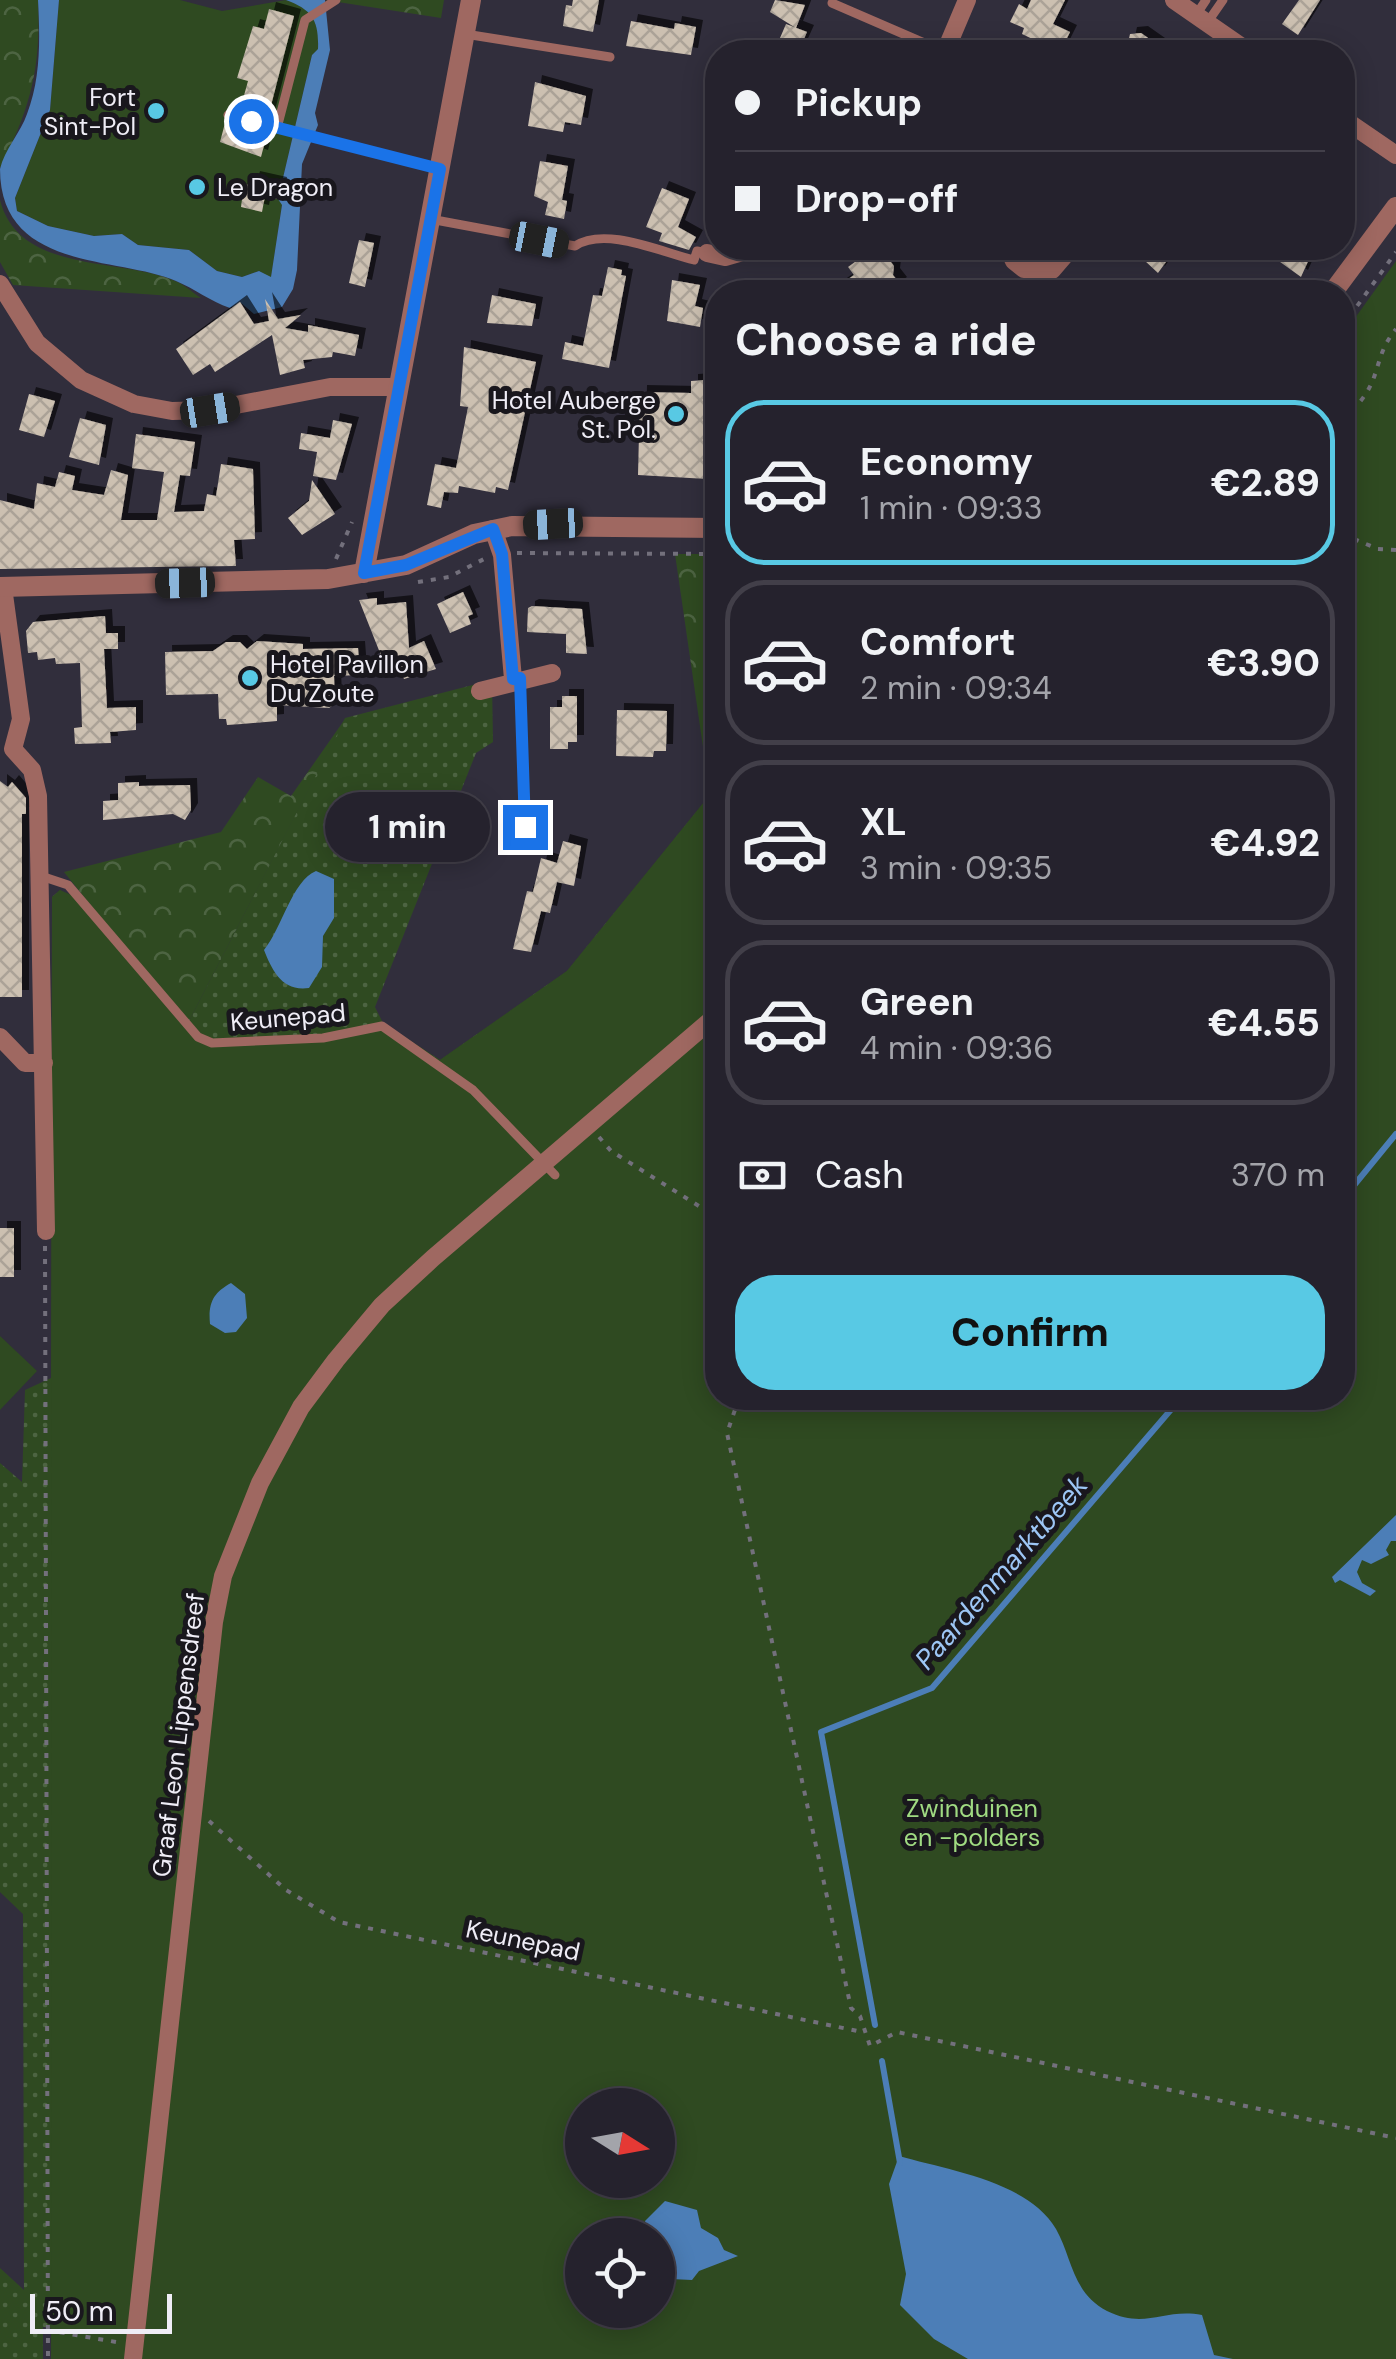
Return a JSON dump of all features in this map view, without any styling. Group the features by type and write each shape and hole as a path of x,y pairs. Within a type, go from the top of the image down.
{"street":[{"path":"364,573 471,0"},
{"path":"950,40 966,0"},
{"path":"1174,0 1203,13 1235,40"},
{"path":"1355,127 1396,156"},
{"path":"1342,280 1396,207"},
{"path":"1014,260 1038,272 1052,270 1061,260"},
{"path":"0,284 38,343 81,380 134,404 172,411 210,410 330,388 398,386"},
{"path":"46,1232 41,876 35,783 32,770 6,749 21,719 1,587 328,579 406,565 493,529 553,524 705,528"},
{"path":"493,529 502,554 516,679"},
{"path":"480,691 552,673"},
{"name":"Graaf Leon Lippensdreef","path":"134,2352 222,1576 280,1444 336,1360 382,1305 550,1169 705,1026"},
{"path":"0,1037 26,1062 44,1063"}],"lane":[{"path":"276,128 306,20 336,0"},
{"path":"1203,13 1223,0"},
{"path":"832,3 917,40"},
{"path":"465,34 610,57"},
{"path":"228,115 440,169"},
{"path":"430,220 575,246 584,240 606,238 694,260 697,250 705,253"},
{"path":"516,679 525,827"},
{"name":"Keunepad","path":"41,876 68,885 198,1037 212,1044 323,1038 382,1026 474,1090 550,1169"}],"path":[{"path":"1355,309 1396,252"},
{"path":"1355,409 1378,378 1384,343 1396,329"},
{"path":"1355,539 1378,549 1396,550"},
{"path":"408,582 449,577 502,554 554,550 705,554"},
{"path":"600,1137 610,1152 705,1210"},
{"path":"46,1232 48,2359"},
{"path":"734,1410 727,1432 850,2008 860,2016 862,2032"},
{"name":"Keunepad","path":"207,1820 286,1890 340,1922 862,2032 870,2046 897,2032 1396,2138"},
{"path":"47,2330 134,2352"}],"green space":[{"path":"0,0 38,0 38,46 32,87 0,168"},
{"path":"59,0 180,0 222,11 286,0 307,7 319,28 318,50 312,55 278,199 282,204 271,278 259,271 242,277 217,271 189,250 138,245 122,234 94,236 48,226 17,211 15,198 50,110"},
{"path":"325,0 444,0 441,18"},
{"path":"0,200 11,224 27,240 49,252 152,274 178,282 201,298 13,285 0,262"},
{"name":"Zwinduinen en -polders","path":"1396,261 1396,2359 51,2359 52,897 60,890 85,901 187,1025 213,1041 322,1036 383,1023 440,1060 567,971 705,801 705,1410 1355,1410 1355,318"},
{"path":"675,554 705,554 705,761"},
{"path":"492,680 493,742 476,753 375,1007 383,1023 440,1060 567,971 705,801 705,855 123,2338 43,2327 43,2359 0,2359 0,2268 24,2290 23,1914 0,1892 0,1463 22,1482 25,1390 51,1378 52,897 60,890 187,1025 345,718"},
{"path":"345,719 187,1025 64,872 221,832 258,777 291,796"},
{"path":"0,1336 37,1371 0,1410"}],"water":[{"path":"38,0 59,0 50,110 15,198 17,211 48,226 94,236 122,234 138,245 189,250 217,271 242,277 259,271 271,277 282,205 278,199 312,55 318,49 312,18 303,8 286,0 325,0 330,50 315,113 318,125 302,164 297,270 293,289 282,307 254,314 240,302 230,308 152,273 67,254 41,243 19,226 5,202 0,169 32,100 39,43"},
{"path":"316,871 334,879 334,918 323,936 322,967 309,988 292,987 279,978 264,950 300,884"},
{"path":"231,1283 245,1294 247,1318 236,1332 225,1333 210,1324 210,1310 216,1295"},
{"path":"1396,1515 1396,1541 1391,1541 1386,1550 1389,1555 1371,1564 1362,1560 1357,1572 1362,1583 1376,1591 1370,1596 1340,1580 1335,1583 1332,1577"},
{"path":"899,2156 985,2180 1026,2199 1056,2229 1080,2285 1095,2303 1133,2319 1202,2315 1214,2355 1233,2359 968,2359 934,2339 900,2305 906,2274 889,2184"},
{"path":"665,2201 697,2210 701,2228 718,2238 724,2250 738,2256 699,2271 692,2280 675,2279 675,2218 648,2218"}],"building":[{"path":"573,0 599,0 593,32 563,26 566,5 572,6"},
{"path":"775,0 805,5 796,28 770,12"},
{"path":"1031,0 1065,0 1053,24 1070,32 1066,40 1035,40 1022,34 1024,28 1010,22 1019,4 1027,9"},
{"path":"1299,0 1320,0 1298,35 1282,24"},
{"path":"269,9 294,16 268,117 240,110 248,81 237,78 253,26 264,29"},
{"path":"631,21 674,29 675,23 696,27 691,55 626,46"},
{"path":"786,24 807,32 803,40 779,40"},
{"path":"1141,33 1151,40 1129,40 1130,34"},
{"path":"535,82 586,96 581,125 565,122 563,132 528,126"},
{"path":"225,123 267,134 261,157 220,142"},
{"path":"540,161 568,166 562,200 567,201 564,219 545,215 548,202 534,196"},
{"path":"253,178 280,184 277,199 265,196 262,212 241,207 244,184 251,185"},
{"path":"662,188 689,199 678,227 696,237 689,250 659,241 662,233 646,227"},
{"path":"359,240 374,243 365,287 349,283"},
{"path":"858,260 889,260 897,280 847,280 854,275 848,267"},
{"path":"1144,260 1167,260 1158,273"},
{"path":"1277,260 1309,260 1301,277"},
{"path":"608,267 622,270 621,275 626,276 609,368 562,359 565,342 583,346 593,295 602,296"},
{"path":"672,280 700,285 695,306 703,308 700,327 667,321"},
{"path":"492,295 536,304 532,326 487,323"},
{"path":"265,299 278,319 301,315 285,328 308,332 308,325 359,335 355,356 333,352 332,357 303,360 305,368 280,375 272,335 215,372 210,364 193,375 176,349 240,302 254,324 269,321"},
{"path":"464,347 536,362 508,490 496,487 495,493 459,486 458,493 444,492 441,508 427,505 435,464 456,468 468,407 460,406"},
{"path":"705,380 705,479 638,475 640,392 691,393 691,381"},
{"path":"29,394 55,401 44,437 19,430"},
{"path":"80,418 106,425 99,465 69,457"},
{"path":"333,420 352,424 336,480 313,476 317,452 299,449 301,433 330,438"},
{"path":"136,434 195,442 190,476 180,475 174,512 204,511 207,494 216,496 221,464 253,469 255,539 234,540 236,566 0,569 0,500 34,509 37,483 55,487 59,472 75,476 72,490 104,495 111,470 128,475 121,520 157,520 164,472 132,468"},
{"path":"312,480 335,514 302,535 288,518 309,501"},
{"path":"463,592 473,614 468,616 471,624 450,633 437,604"},
{"path":"377,598 377,605 406,602 409,648 424,641 436,669 404,679 395,659 384,663 359,600"},
{"path":"528,608 582,609 587,654 566,653 566,634 527,632"},
{"path":"105,616 106,633 118,633 118,649 104,649 107,708 136,707 136,730 110,732 111,743 75,744 74,728 82,727 80,663 56,664 55,658 38,660 37,652 28,653 26,631 33,622"},
{"name":"Hotel Pavillon Du Zoute","path":"257,641 303,644 303,649 358,648 360,675 334,676 335,704 329,708 277,705 277,721 227,725 226,719 219,719 218,694 166,695 165,652 213,651 226,642 240,642 247,649"},
{"path":"562,696 577,696 577,742 568,742 568,749 550,749 550,707 562,707"},
{"path":"617,710 667,711 666,751 654,751 653,757 616,756"},
{"path":"0,781 8,787 12,782 26,798 26,814 22,814 22,997 0,997"},
{"path":"139,782 139,786 190,785 191,810 185,820 173,814 103,820 103,801 118,800 118,783"},
{"path":"563,841 581,846 574,886 557,882 550,913 541,911 531,952 513,949 527,891 533,892 541,858 557,863"},
{"path":"0,1228 14,1228 14,1277 0,1277"}],"waterway":[{"name":"Paardenmarktbeek","path":"1355,1184 1396,1134"},
{"name":"Paardenmarktbeek","path":"875,2025 821,1732 932,1688 1171,1410"},
{"name":"Paardenmarktbeek","path":"882,2061 900,2163"}],"place":[{"name":"Fort Sint-Pol","path":"156,111"},
{"name":"Le Dragon","path":"197,187"},
{"name":"Hotel Auberge St. Pol.","path":"676,414"},
{"name":"Hotel Pavillon Du Zoute","path":"250,678"}],"route":[{"path":"251,121 440,169 364,573 406,565 493,529 502,554 513,679 520,678 525,827"}]}
